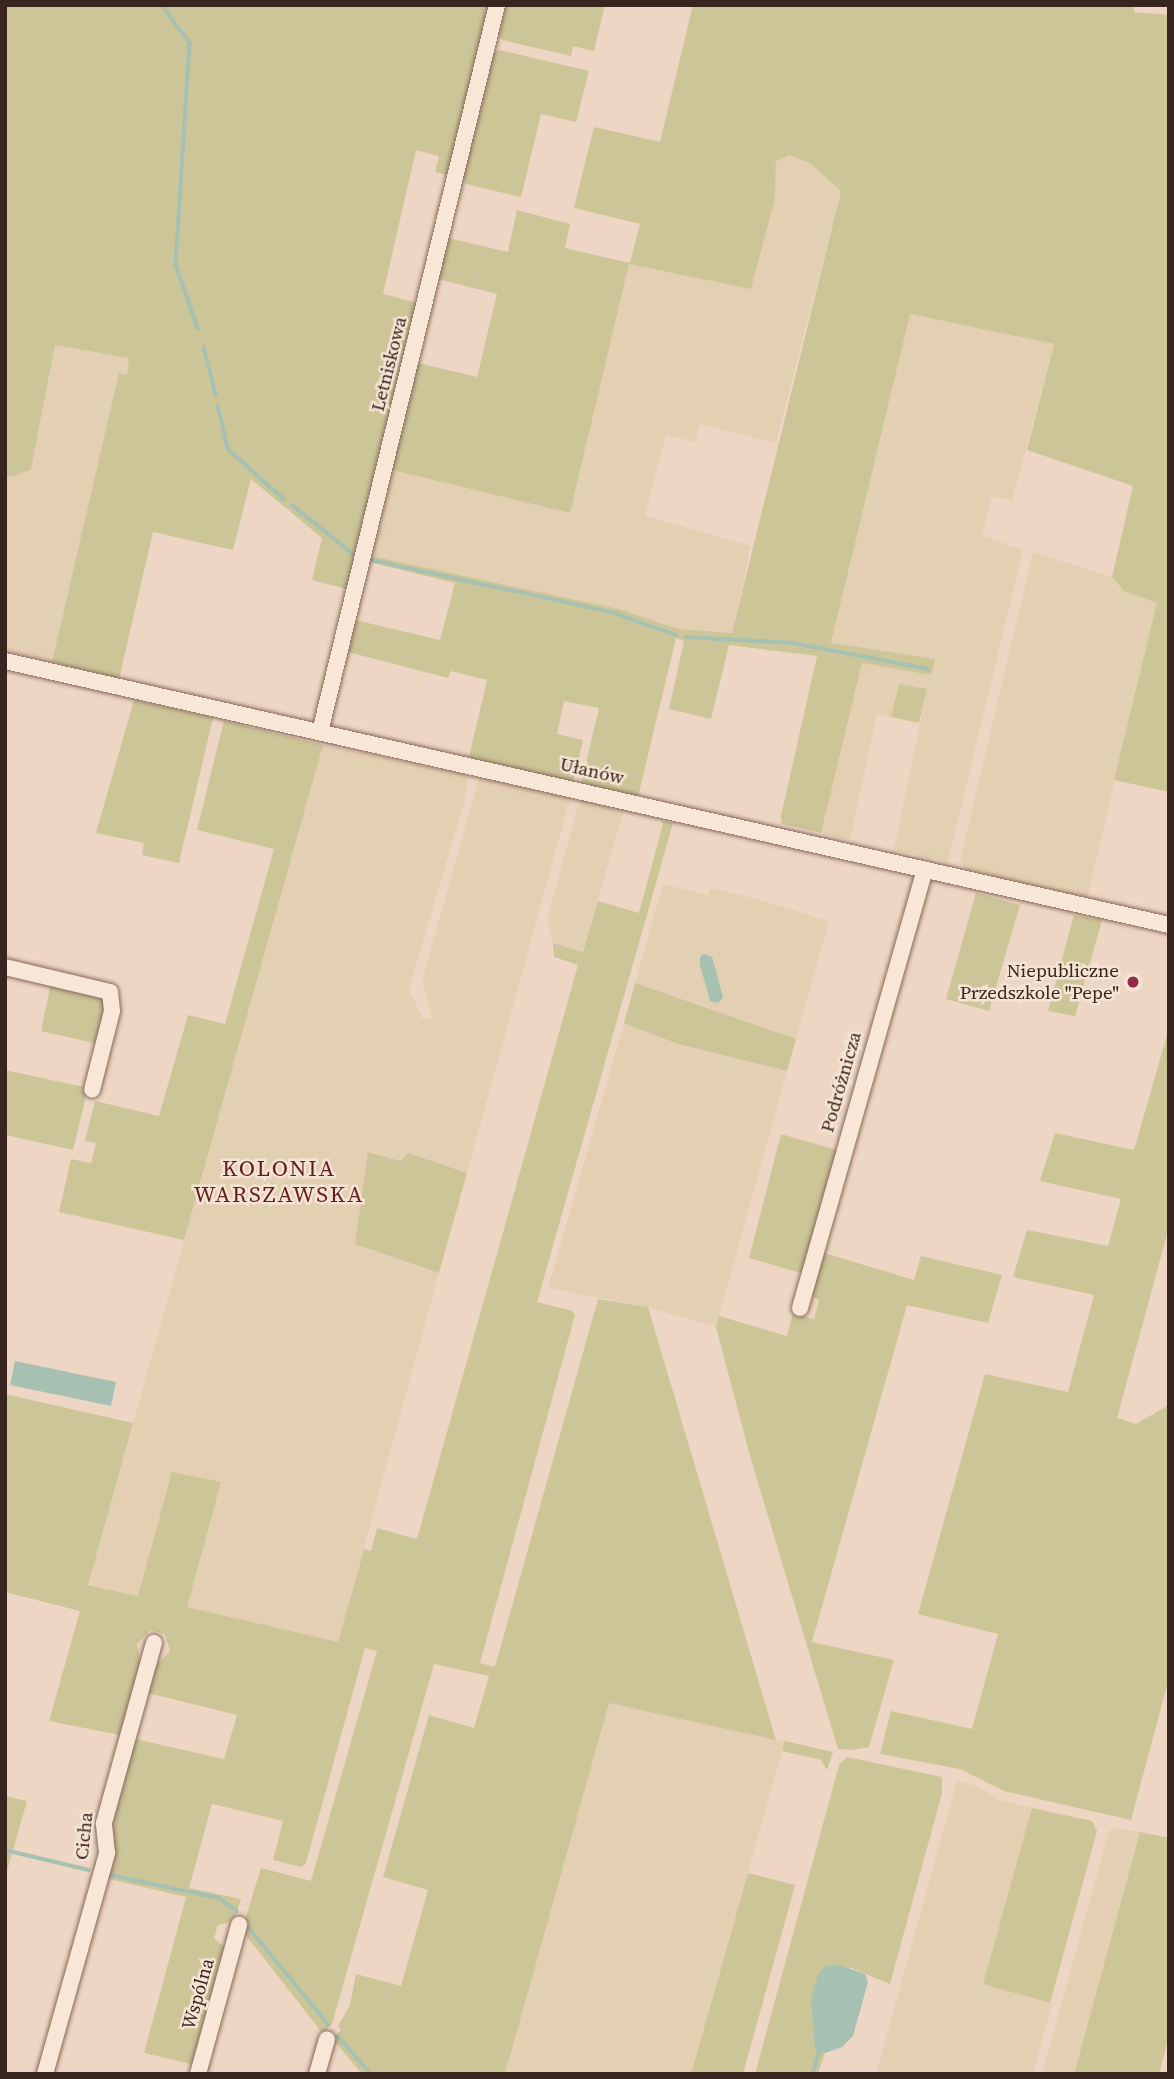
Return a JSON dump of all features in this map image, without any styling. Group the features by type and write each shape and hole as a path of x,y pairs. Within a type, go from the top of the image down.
{"street":[{"name":"Letniskowa","path":"320,732 497,5"},
{"name":"Ułanów","path":"5,661 1169,925"},
{"name":"Podróżnicza","path":"800,1308 925,869"},
{"path":"5,967 110,992 112,1011 92,1090"},
{"name":"Cicha","path":"45,2074 107,1853 104,1823 154,1643"},
{"name":"Wspólna","path":"198,2074 239,1925"},
{"path":"317,2074 327,2039"}],"shaded area":[{"path":"5,5 493,5 451,176 435,172 439,156 416,150 383,294 421,304 350,590 312,580 322,538 251,479 233,550 153,532 119,679 52,662 119,373 127,375 129,358 55,345 31,469 12,477 5,476"},
{"path":"500,5 605,5 594,51 573,46 571,56 502,40 497,33"},
{"path":"693,5 1134,5 1134,12 1169,15 1169,792 1114,780 1157,603 1124,591 1112,577 1133,486 1027,450 1054,344 910,314 831,643 935,659 931,675 862,663 821,833 782,824 781,816 817,656 729,645 711,719 669,709 684,641 676,638 638,797 581,784 599,708 564,701 557,734 583,740 573,782 469,757 487,680 451,671 448,678 348,652 355,620 440,640 455,583 365,561 367,555 619,609 678,629 732,633 841,191 811,164 789,155 776,161 775,198 751,289 629,264 570,513 388,469 414,362 477,377 497,294 434,278 444,237 508,252 517,210 570,224 565,248 630,263 640,224 574,208 594,127 660,142"},
{"path":"499,50 589,71 576,122 541,114 521,197 466,184 460,176 493,54"},
{"path":"788,155 811,164 841,190 776,443 700,424 696,442 666,435 645,516 751,546 732,634 678,629 619,609 367,555 388,469 570,513 629,263 664,272 775,198 776,161"},
{"path":"909,314 1054,344 1012,501 992,496 982,536 1023,550 948,862 894,850 927,690 899,684 891,717 877,714 850,840 821,833 862,663 931,675 934,659 831,643"},
{"path":"55,345 129,358 127,376 119,374 52,662 5,652 5,476 12,477 31,469"},
{"path":"1033,552 1112,577 1124,591 1157,603 1087,899 967,870 960,861"},
{"path":"899,684 927,689 919,723 891,717"},
{"path":"134,700 213,718 179,863 142,855 144,843 96,833"},
{"path":"224,721 323,745 184,1240 59,1212 71,1159 91,1163 96,1143 85,1141 95,1101 159,1116 188,1015 225,1024 274,849 197,830"},
{"path":"323,745 466,775 468,781 464,803 409,989 422,1018 433,1020 422,981 479,778 570,799 467,1173 408,1153 401,1161 369,1152 355,1244 439,1273 338,1642 186,1607 221,1482 172,1473 138,1596 88,1584"},
{"path":"583,800 623,812 583,952 553,943 547,920 578,806"},
{"path":"661,821 673,823 537,1302 572,1311 575,1315 480,1663 495,1667 598,1299 648,1307 776,1740 609,1703 505,2074 362,2074 332,2038 341,2030 338,2026 350,2005 356,1974 401,1986 428,1890 383,1877 429,1715 474,1728 489,1676 434,1664 332,2024 323,2034 242,1930 261,1868 311,1881 377,1651 365,1648 306,1863 301,1867 273,1860 283,1821 212,1804 189,1888 241,1899 234,1921 218,1925 214,1938 227,1949 195,2065 144,2053 186,1897 109,1879 114,1859 111,1827 135,1739 224,1759 237,1715 148,1693 156,1665 170,1651 165,1634 150,1630 137,1644 141,1664 120,1735 49,1721 80,1611 5,1592 5,1394 133,1423 88,1585 138,1596 172,1472 221,1482 187,1607 338,1642 364,1549 371,1551 377,1528 417,1539 578,965 554,957 553,943 583,952 598,901 639,913 663,824"},
{"path":"663,884 708,895 710,888 746,896 829,921 796,1039 635,983"},
{"path":"976,893 1020,905 989,1011 946,999"},
{"path":"1074,915 1102,920 1075,1016 1048,1011"},
{"path":"704,954 712,957 716,971 723,998 718,1003 710,1001 700,965 700,957"},
{"path":"51,983 104,996 108,1002 98,1044 41,1031"},
{"path":"635,983 796,1039 787,1071 678,1044 624,1023"},
{"path":"624,1023 678,1044 787,1071 716,1327 648,1307 548,1288"},
{"path":"1169,1028 1169,1227 1117,1418 1136,1424 1169,1405 1169,1678 1131,1820 1004,1791 960,1769 880,1754 891,1711 972,1729 998,1634 918,1614 985,1374 1068,1392 1094,1295 1013,1277 1027,1230 1108,1246 1121,1199 1040,1181 1055,1133 1134,1150"},
{"path":"5,1070 88,1088 73,1150 5,1135"},
{"path":"781,1134 840,1151 804,1274 749,1258"},
{"path":"368,1152 401,1161 408,1153 467,1173 439,1273 355,1244"},
{"path":"821,1252 914,1280 921,1256 1002,1275 988,1323 907,1305 812,1642 894,1660 869,1747 852,1750 838,1749 750,1456 716,1327 719,1316 787,1336 793,1313 814,1319 819,1300 808,1295"},
{"path":"15,1361 116,1382 111,1406 10,1385"},
{"path":"609,1703 785,1741 691,2074 505,2074"},
{"path":"785,1741 833,1752 827,1770 821,1760 782,1751"},
{"path":"847,1757 942,1777 942,1793 890,1984 849,1967 815,2050 825,2053 818,2074 755,2074 839,1765"},
{"path":"957,1781 974,1785 1000,1800 1032,1808 983,1984 1052,2004 1033,2074 876,2074"},
{"path":"5,1796 27,1801 5,1878"},
{"path":"1032,1808 1092,1821 1097,1831 1050,2003 983,1984"},
{"path":"1117,1828 1140,1832 1074,2074 1042,2074 1109,1831"},
{"path":"1140,1832 1169,1838 1169,2036 1159,2074 1074,2074"},
{"path":"748,1873 795,1885 743,2074 691,2074"},
{"path":"840,1965 865,1974 868,1982 853,2036 842,2047 825,2053 815,2050 811,1999 818,1974 826,1966"}],"waterway":[{"path":"162,5 190,43 176,265 198,328"},
{"path":"204,347 216,395"},
{"path":"218,405 228,449 284,499"},
{"path":"292,505 357,557"},
{"path":"366,559 611,612 676,635"},
{"path":"686,637 793,643 928,669"},
{"path":"5,1850 89,1870"},
{"path":"110,1875 219,1898 237,1911"},
{"path":"245,1923 328,2024"},
{"path":"338,2036 371,2074"},
{"path":"813,2074 819,2051"}],"place":[{"name":"Niepubliczne Przedszkole \"Pepe\"","path":"1133,982"}],"district":[{"name":"KOLONIA WARSZAWSKA","path":"279,1181"}]}
